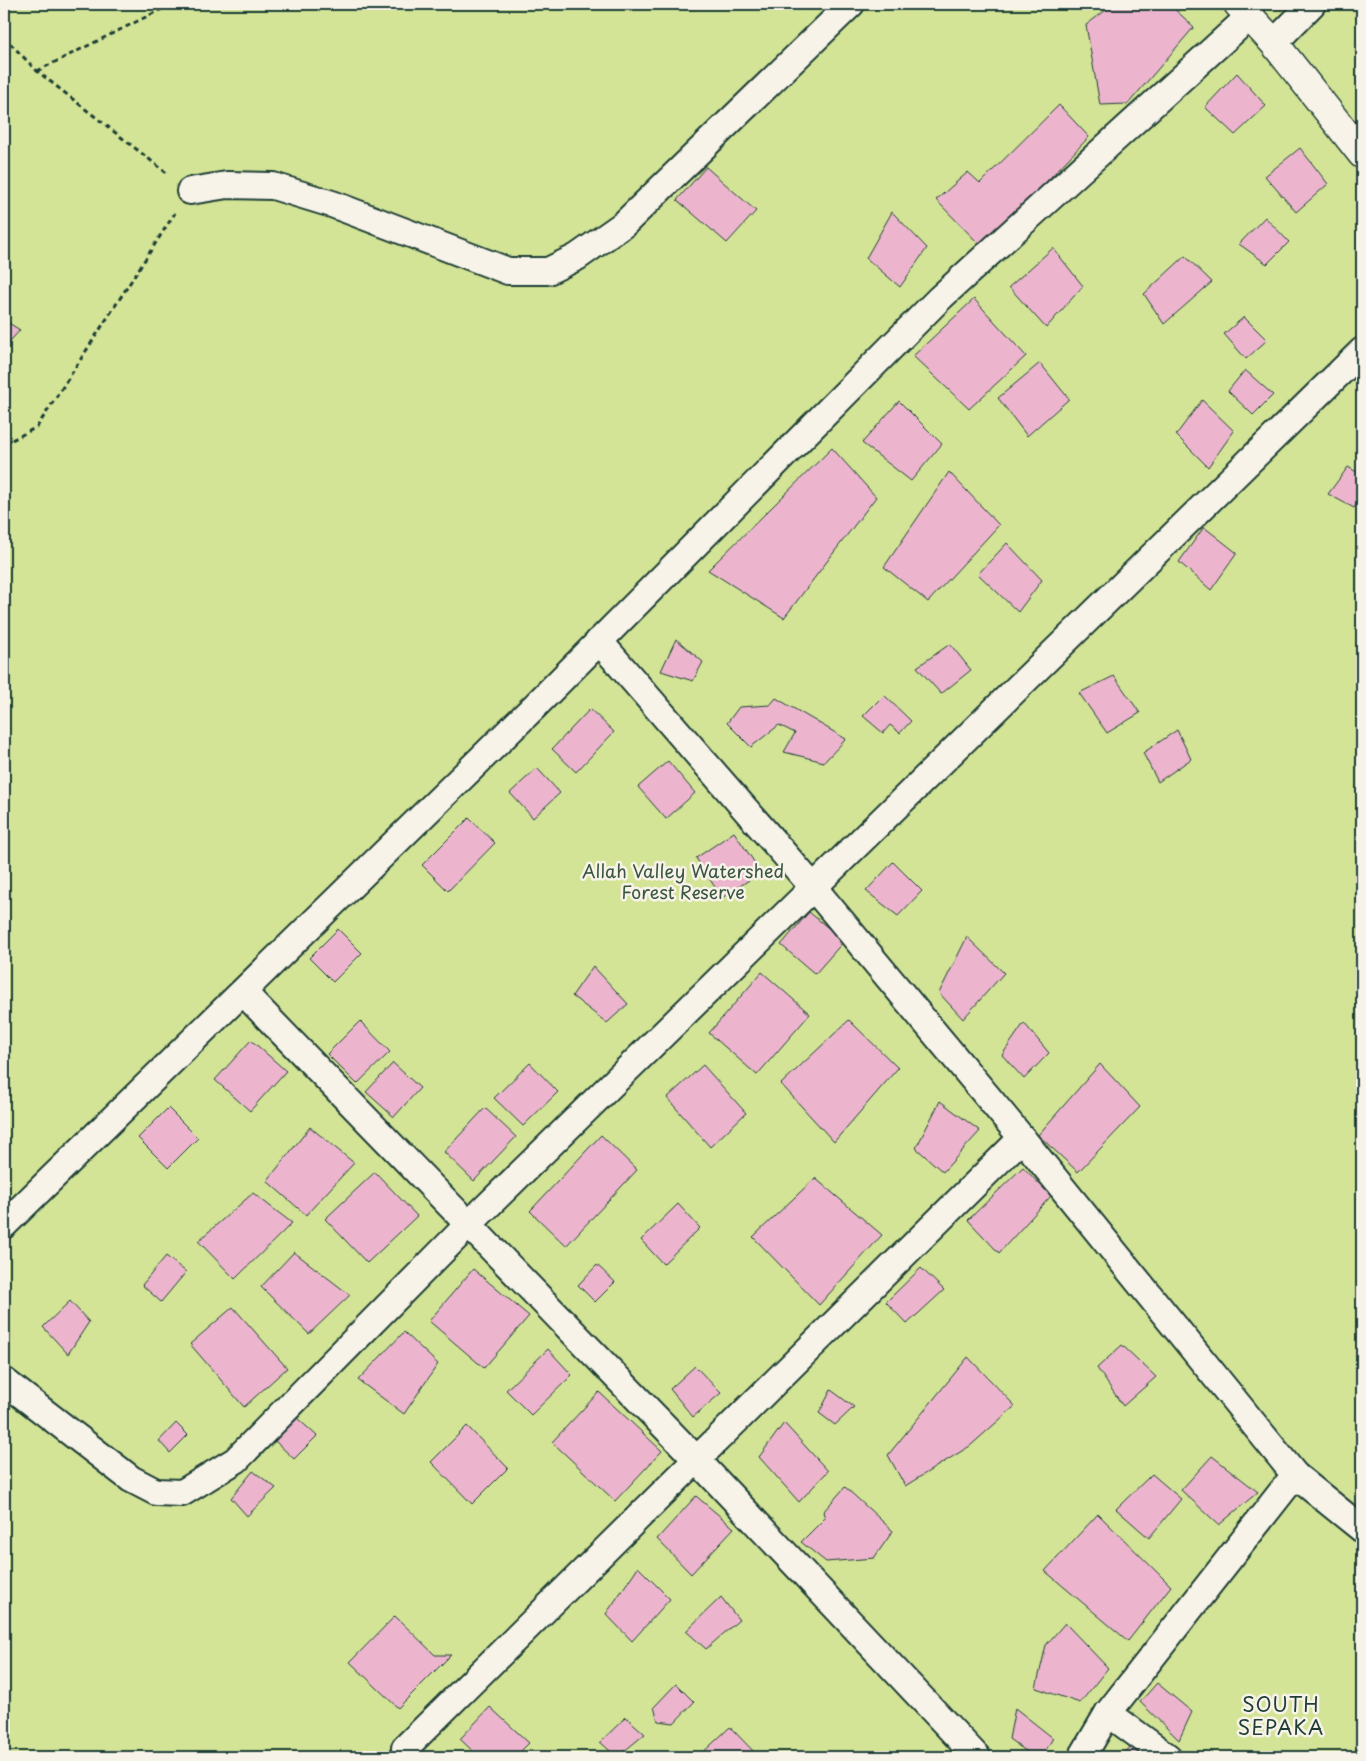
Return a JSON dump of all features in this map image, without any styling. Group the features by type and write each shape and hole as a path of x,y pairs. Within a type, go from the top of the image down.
{"main road":[{"path":"1244,10 1274,43 1362,154"}],"street":[{"path":"190,191 227,185 273,186 332,204 508,271 548,271 578,257 624,224 851,4"},
{"path":"1274,43 1312,4"},
{"path":"4,1225 599,641 940,298 1244,10"},
{"path":"4,1381 131,1479 156,1492 182,1493 236,1460 467,1226 1362,350"},
{"path":"599,641 814,886 1022,1138 1295,1475 1362,1529"},
{"path":"242,992 696,1460 977,1757"},
{"path":"405,1748 1022,1138"},
{"path":"1082,1757 1108,1713 1295,1475"},
{"path":"1108,1713 1168,1757"}],"path":[{"path":"37,71 172,4"},
{"path":"4,37 37,71 190,191 38,427 4,444"}],"green space":[{"name":"Allah Valley Watershed Forest Reserve","path":"4,4 1362,4 1362,1757 4,1757"}],"building":[{"path":"1114,4 1169,4 1194,27 1128,104 1100,105 1086,25"},
{"path":"1237,73 1266,106 1235,135 1205,107"},
{"path":"1059,105 1089,137 983,248 936,200 968,172 980,183"},
{"path":"1300,148 1328,184 1296,212 1265,176"},
{"path":"706,167 756,211 727,243 677,200"},
{"path":"892,212 927,248 900,287 866,258"},
{"path":"1265,217 1289,242 1267,264 1239,244"},
{"path":"1053,248 1083,286 1046,328 1009,287"},
{"path":"1185,256 1212,282 1164,324 1144,294"},
{"path":"974,299 1026,356 969,409 913,356"},
{"path":"1244,317 1267,340 1246,359 1224,334"},
{"path":"4,320 20,330 4,348"},
{"path":"1040,363 1069,399 1027,436 998,398"},
{"path":"1245,370 1273,395 1253,415 1228,391"},
{"path":"1202,400 1234,431 1208,467 1176,435"},
{"path":"899,401 942,444 911,481 862,443"},
{"path":"832,448 876,497 784,618 708,570"},
{"path":"1348,467 1362,475 1362,498 1354,508 1328,494"},
{"path":"949,472 999,525 928,602 884,567"},
{"path":"1204,527 1237,553 1211,590 1179,562"},
{"path":"1007,543 1042,580 1018,612 978,574"},
{"path":"676,639 703,662 693,681 661,671"},
{"path":"950,644 971,670 941,694 917,667"},
{"path":"1114,676 1140,713 1107,733 1079,693"},
{"path":"884,695 911,721 900,733 890,725 883,733 863,716"},
{"path":"776,698 846,739 824,762 784,752 795,733 779,725 751,747 727,723 739,707 770,705"},
{"path":"590,709 614,732 576,772 552,749"},
{"path":"1177,730 1191,759 1158,782 1143,753"},
{"path":"668,761 695,793 666,819 638,787"},
{"path":"537,768 560,793 533,818 510,793"},
{"path":"469,818 495,843 448,891 422,865"},
{"path":"734,832 761,872 722,898 696,858"},
{"path":"893,862 922,891 898,916 866,891"},
{"path":"809,912 844,941 815,974 781,945"},
{"path":"338,929 362,953 333,982 309,958"},
{"path":"967,937 1004,973 963,1019 939,993"},
{"path":"593,966 628,1004 607,1023 572,996"},
{"path":"762,972 810,1014 757,1075 709,1033"},
{"path":"849,1020 898,1068 834,1142 781,1084"},
{"path":"360,1021 390,1052 357,1084 327,1054"},
{"path":"1024,1023 1049,1053 1024,1079 1002,1055"},
{"path":"251,1040 286,1071 250,1111 215,1080"},
{"path":"393,1063 420,1088 394,1117 366,1092"},
{"path":"530,1063 558,1092 523,1126 494,1098"},
{"path":"1100,1064 1140,1107 1078,1172 1038,1135"},
{"path":"703,1065 746,1113 710,1147 667,1098"},
{"path":"940,1101 980,1131 943,1172 916,1148"},
{"path":"168,1108 198,1138 168,1168 138,1138"},
{"path":"485,1108 516,1137 474,1181 444,1152"},
{"path":"310,1127 354,1163 306,1215 267,1181"},
{"path":"601,1135 637,1170 566,1246 530,1211"},
{"path":"1023,1167 1051,1196 999,1253 968,1220"},
{"path":"375,1172 417,1216 367,1263 325,1219"},
{"path":"815,1178 882,1235 819,1305 753,1237"},
{"path":"253,1193 292,1223 235,1279 198,1241"},
{"path":"678,1204 700,1228 663,1264 641,1240"},
{"path":"294,1252 350,1295 309,1334 261,1287"},
{"path":"166,1256 186,1272 161,1302 142,1285"},
{"path":"597,1265 615,1282 595,1302 578,1285"},
{"path":"921,1268 944,1290 907,1324 886,1302"},
{"path":"473,1269 529,1316 484,1368 429,1321"},
{"path":"70,1301 89,1322 68,1354 43,1327"},
{"path":"233,1307 287,1368 244,1407 190,1344"},
{"path":"404,1332 438,1364 404,1414 358,1380"},
{"path":"1122,1345 1156,1377 1123,1406 1097,1368"},
{"path":"548,1349 572,1375 531,1415 506,1390"},
{"path":"968,1357 1015,1406 970,1446 905,1486 888,1455"},
{"path":"695,1366 721,1393 693,1417 670,1389"},
{"path":"831,1390 854,1407 835,1425 819,1413"},
{"path":"599,1392 662,1451 615,1501 552,1442"},
{"path":"297,1418 317,1436 294,1459 275,1441"},
{"path":"176,1423 188,1435 170,1453 159,1441"},
{"path":"784,1423 828,1471 799,1502 759,1457"},
{"path":"467,1426 508,1468 472,1504 431,1462"},
{"path":"1212,1456 1258,1492 1219,1525 1181,1490"},
{"path":"253,1471 276,1488 247,1516 231,1498"},
{"path":"1152,1474 1181,1499 1149,1538 1116,1509"},
{"path":"845,1487 893,1531 874,1558 826,1562 801,1542 825,1518 823,1512"},
{"path":"696,1496 734,1528 691,1574 657,1539"},
{"path":"1098,1514 1171,1586 1128,1641 1045,1571"},
{"path":"638,1567 670,1599 632,1641 606,1614"},
{"path":"721,1597 739,1620 706,1649 686,1631"},
{"path":"395,1616 435,1655 451,1655 398,1708 350,1662"},
{"path":"1065,1623 1108,1668 1080,1703 1036,1688 1046,1645"},
{"path":"1157,1683 1192,1712 1179,1740 1140,1702"},
{"path":"676,1684 694,1702 674,1723 658,1721 654,1707"},
{"path":"490,1707 529,1743 515,1757 479,1757 460,1739"},
{"path":"1015,1708 1053,1738 1042,1757 1034,1757 1009,1739"},
{"path":"626,1717 645,1734 617,1757 600,1742"},
{"path":"730,1727 759,1757 698,1757"},
{"path":"1131,1746 1145,1757 1121,1757"}],"district":[{"name":"SOUTH SEPAKA","path":"1281,1716"}]}
